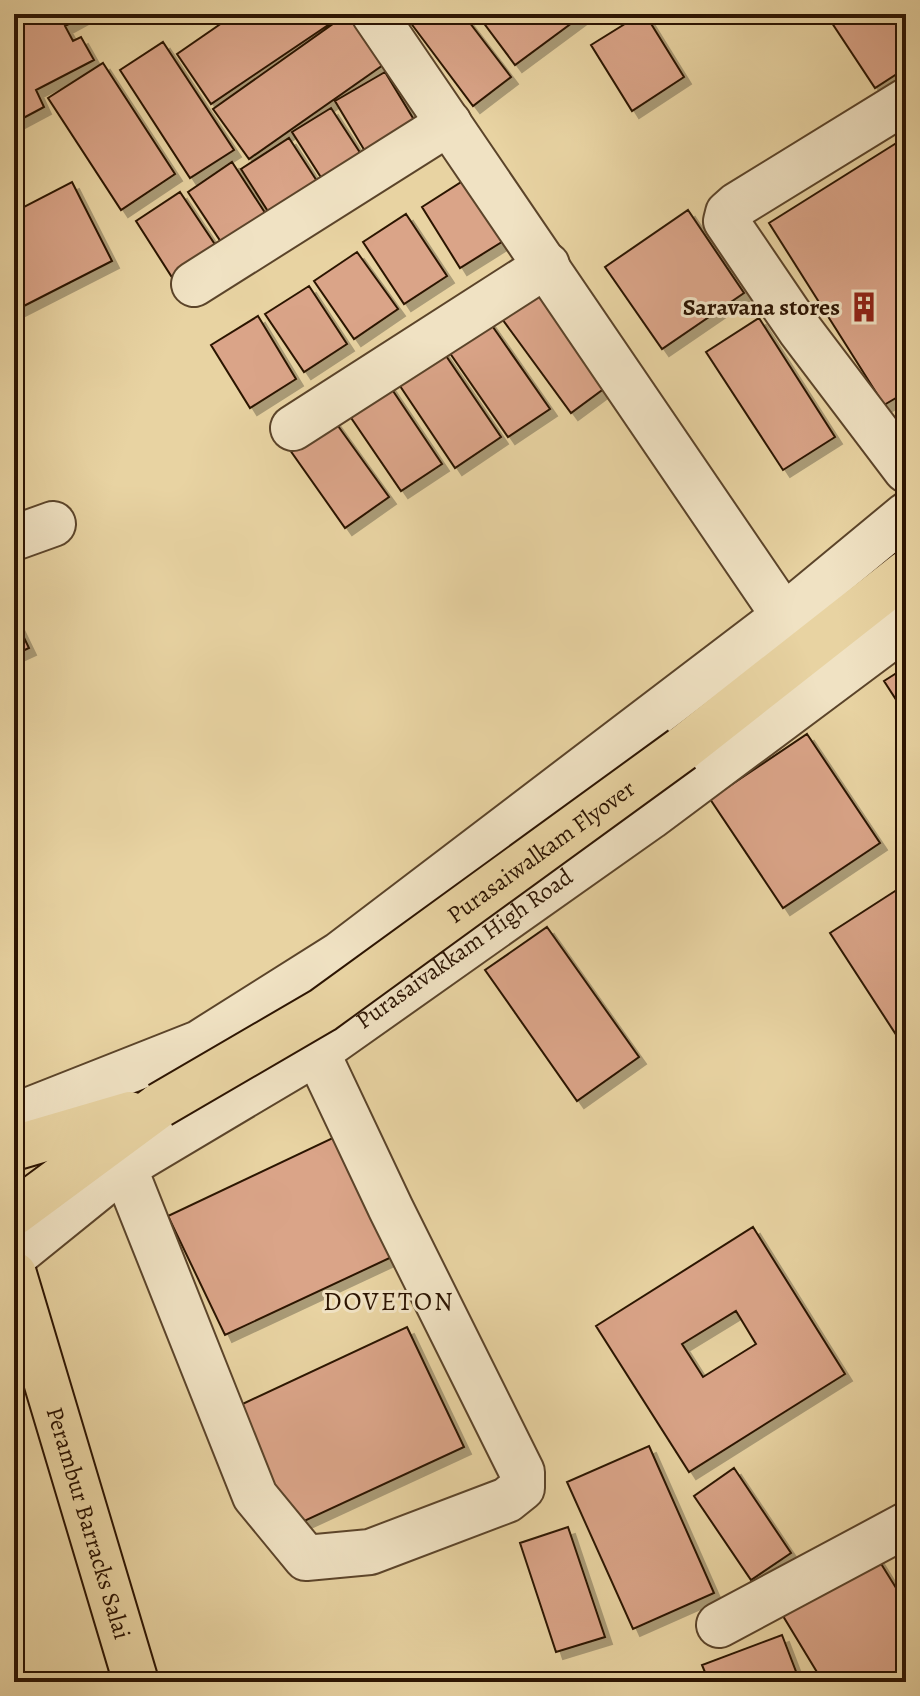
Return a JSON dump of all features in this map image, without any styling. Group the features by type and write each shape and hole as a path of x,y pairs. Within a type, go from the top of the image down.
{"main road":[{"name":"Purasaiwalkam Flyover","path":"14,1213 160,1105 323,1010 682,749 906,573"},
{"name":"Purasaiwalkam Flyover","path":"14,1148 160,1105"},
{"name":"Perambur Barracks Salai","path":"14,1274 136,1682"}],"street":[{"path":"374,14 784,616"},
{"path":"906,101 737,205 728,213 726,221 800,330 906,470"},
{"path":"194,284 449,123"},
{"path":"293,428 547,265"},
{"path":"14,1116 199,1043 340,954 784,616 906,515"},
{"name":"Purasaivakkam High Road","path":"14,1256 124,1167 319,1051 650,817 906,626"},
{"path":"124,1167 255,1496 306,1558 370,1552 507,1500 522,1488 522,1472 391,1209 319,1051"},
{"path":"719,1625 906,1525"}],"building":[{"path":"14,14 87,14 65,26 73,41 81,37 94,60 36,90 44,107 14,123"},
{"path":"235,14 334,14 337,19 211,104 177,54"},
{"path":"347,14 383,65 249,159 213,109"},
{"path":"412,14 463,14 511,77 473,106 407,18"},
{"path":"477,14 584,14 515,65"},
{"path":"645,14 684,77 632,111 591,45"},
{"path":"826,14 906,14 906,68 875,88"},
{"path":"163,42 234,150 190,178 120,70"},
{"path":"103,63 175,174 121,210 48,98"},
{"path":"385,72 422,133 372,163 335,101"},
{"path":"331,108 370,168 331,193 292,132"},
{"name":"Saravana stores","path":"906,137 906,392 884,405 769,223"},
{"path":"289,138 326,195 278,227 241,169"},
{"path":"232,162 271,222 227,251 188,192"},
{"path":"466,179 505,240 460,268 422,207"},
{"path":"72,182 112,261 14,311 14,212"},
{"path":"180,192 220,252 175,282 136,221"},
{"path":"688,210 744,293 662,349 605,267"},
{"path":"406,214 447,276 404,304 363,242"},
{"path":"357,252 398,309 354,339 314,281"},
{"path":"540,281 613,382 571,413 497,312"},
{"path":"309,286 347,344 304,372 265,314"},
{"path":"258,316 296,379 250,408 211,345"},
{"path":"486,317 550,409 508,437 445,346"},
{"path":"759,318 835,437 783,470 706,352"},
{"path":"440,347 501,437 455,468 394,377"},
{"path":"385,379 442,464 401,491 343,406"},
{"path":"328,412 389,497 345,528 285,443"},
{"path":"14,617 29,648 14,655"},
{"path":"906,667 906,715 884,681"},
{"path":"807,734 880,843 783,908 710,799"},
{"path":"906,884 906,1050 830,933"},
{"path":"547,927 639,1057 577,1101 485,970"},
{"path":"339,1135 396,1255 225,1335 168,1216"},
{"path":"753,1227 845,1374 689,1472 596,1326","holes":["736,1311 756,1344 703,1377 682,1344"]},
{"path":"407,1327 464,1447 289,1528 234,1408"},
{"path":"649,1446 714,1593 633,1629 567,1482"},
{"path":"734,1468 791,1553 751,1580 694,1496"},
{"path":"568,1527 605,1637 556,1652 520,1543"},
{"path":"875,1554 906,1604 906,1682 823,1682 780,1611"},
{"path":"782,1635 800,1682 709,1682 702,1665"}],"place":[{"name":"Saravana stores","path":"864,307"}],"district":[{"name":"DOVETON","path":"389,1301"}]}
